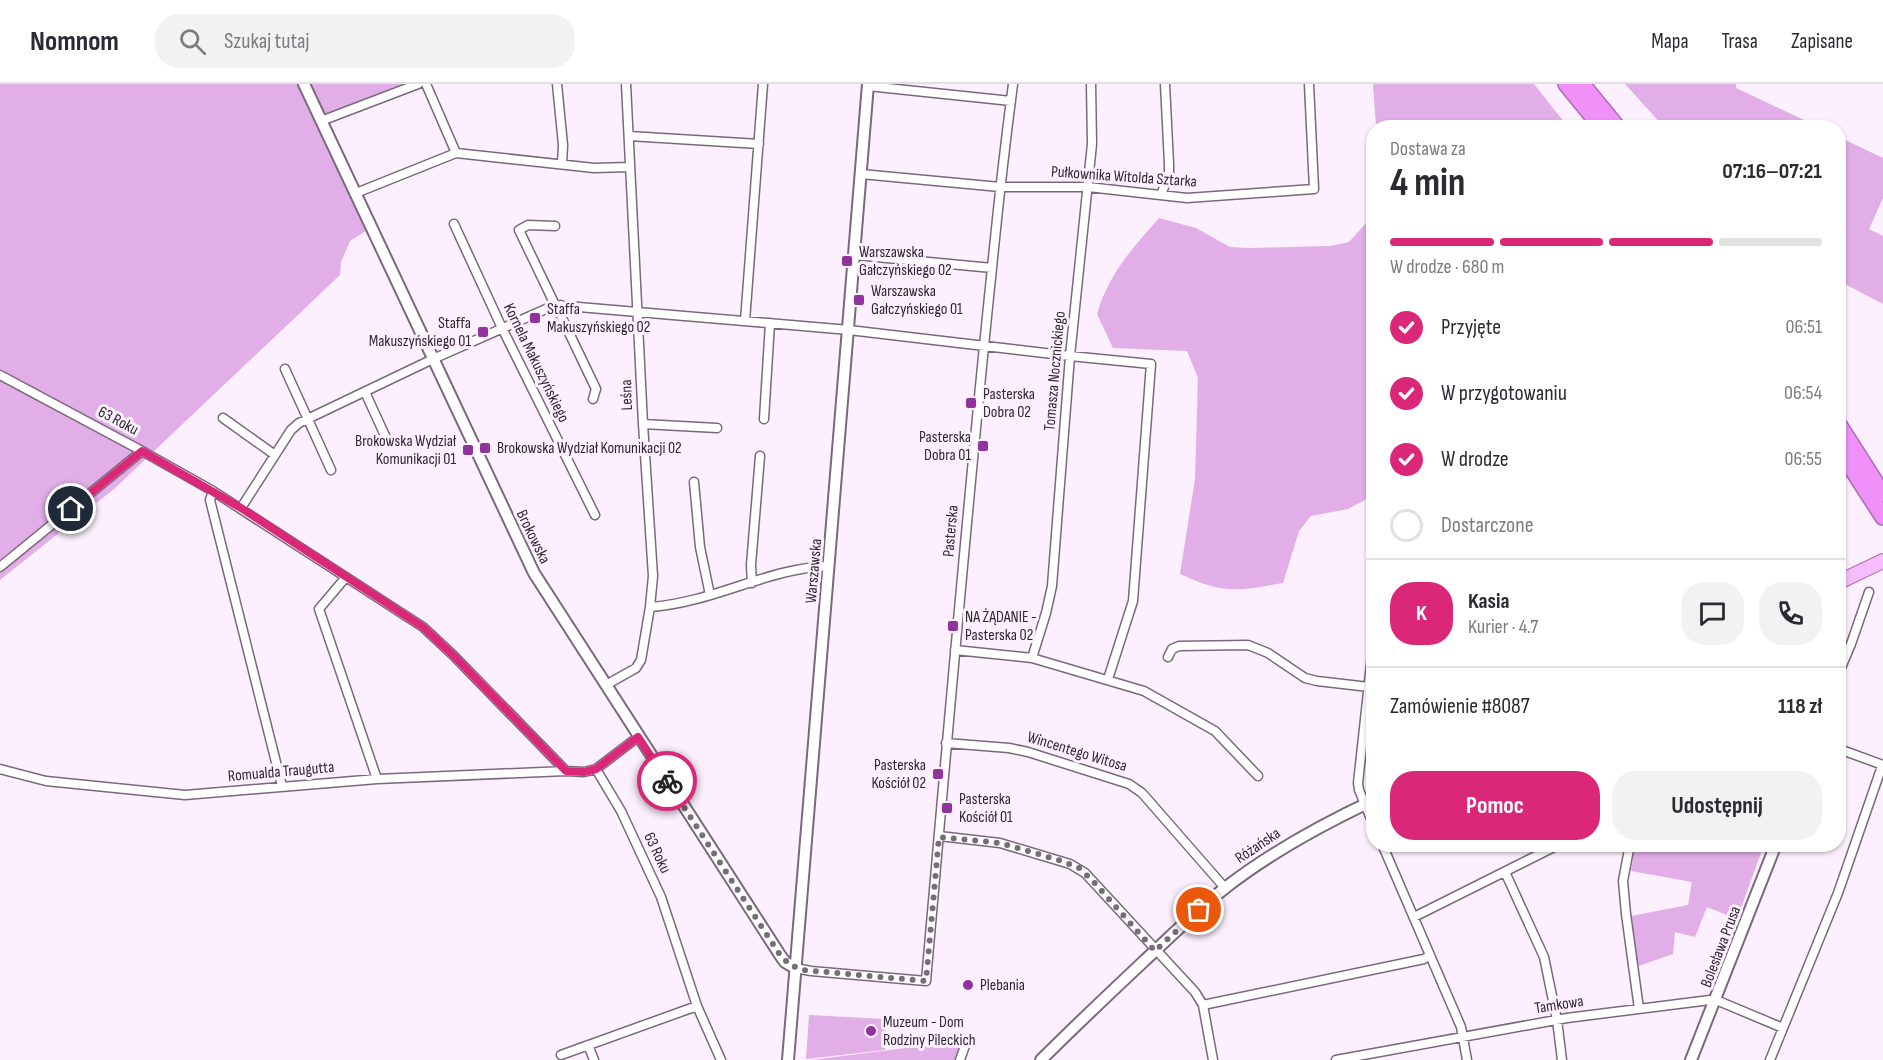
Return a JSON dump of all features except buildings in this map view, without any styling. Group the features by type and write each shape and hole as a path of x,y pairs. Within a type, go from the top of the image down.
{"highway":[{"path":"1566,84 1595,120"},
{"path":"1582,84 1611,120"},
{"path":"1846,436 1883,494"},
{"path":"1846,459 1883,517"}],"main road":[{"path":"1846,579 1883,561"}],"street":[{"name":"Brokowska","path":"304,84 534,573 780,955 795,968"},
{"path":"321,121 418,84"},
{"path":"426,84 456,153"},
{"path":"557,84 563,145 561,164"},
{"name":"Leśna","path":"606,685 636,668 641,660 653,576 626,84"},
{"path":"745,321 763,84"},
{"name":"Pasterska","path":"795,968 926,981 983,346 1013,84"},
{"name":"Tomasza Nocznickiego","path":"1032,658 1052,586 1070,356 1092,144 1091,84"},
{"path":"1161,195 1169,174 1165,84"},
{"name":"Pułkownika Witolda Sztarka","path":"861,174 1000,187 1088,187 1187,198 1314,189 1309,84"},
{"path":"868,85 1011,100"},
{"name":"Warszawska","path":"788,1060 868,85"},
{"path":"629,136 759,144"},
{"path":"356,193 456,153 594,168 629,167"},
{"name":"Kornela Makuszyńskiego","path":"454,224 502,328 595,515"},
{"path":"555,226 528,225 519,230 558,305 561,316 596,389 593,399"},
{"path":"855,255 992,268"},
{"path":"241,508 291,430 299,423 502,328 558,305 849,330 1070,356 1151,363 1133,601 1108,679"},
{"path":"764,419 771,323"},
{"path":"285,369 331,470"},
{"name":"63 Roku","path":"0,375 213,491 423,627 566,771"},
{"path":"365,392 387,440"},
{"path":"223,418 275,455"},
{"path":"643,424 717,428"},
{"path":"0,567 142,451"},
{"path":"752,583 751,565 760,456"},
{"path":"694,482 700,546 710,595"},
{"path":"213,491 210,500 282,786"},
{"path":"650,607 666,606 710,595 808,567 829,566"},
{"path":"346,577 319,609 377,779"},
{"path":"1846,655 1869,592"},
{"path":"1168,657 1172,649 1179,646 1248,645 1269,653 1305,678 1366,687"},
{"path":"955,650 1032,658 1108,679 1153,695 1205,725 1227,742 1258,776"},
{"path":"1366,713 1358,783 1366,797"},
{"path":"566,771 584,772 596,769 638,737"},
{"name":"Wincentego Witosa","path":"946,743 1019,750 1130,784 1143,793 1225,888"},
{"path":"1770,1060 1838,893 1883,765 1846,752"},
{"name":"Romualda Traugutta","path":"0,769 46,781 185,795 377,779 566,771"},
{"name":"63 Roku","path":"596,769 621,811 661,897 697,1006 720,1060"},
{"name":"Różańska","path":"1041,1060 1225,888 1303,836 1366,804"},
{"path":"939,837 1000,843 1079,868 1196,993 1203,1005 1213,1060"},
{"path":"1386,852 1463,1037 1467,1060"},
{"path":"1414,917 1544,852"},
{"path":"1628,852 1623,882 1639,1009"},
{"name":"Bolesława Prusa","path":"1691,1060 1773,852"},
{"path":"1505,872 1544,957 1557,1020 1562,1060"},
{"path":"1203,1005 1430,956"},
{"name":"Tamkowa","path":"1336,1060 1383,1056 1463,1037 1557,1020 1710,1000 1716,1000 1783,1028"},
{"path":"561,1055 697,1006"},
{"path":"960,1060 967,1040"},
{"path":"588,1045 594,1060"}],"shaded area":[{"path":"0,84 407,84 321,117 369,229 350,241 341,262 340,275 114,489 0,580"},
{"path":"1373,84 1534,84 1562,120 1376,120"},
{"path":"1625,84 1736,84 1736,88 1804,120 1658,120"},
{"path":"1846,140 1883,158 1883,198 1869,229 1883,236 1883,304 1846,285"},
{"path":"1159,218 1196,228 1230,247 1330,246 1349,242 1366,223 1366,498 1348,509 1311,516 1299,531 1283,583 1247,589 1229,589 1207,585 1180,574 1195,479 1198,378 1187,351 1113,348 1097,314 1108,286 1122,262"},
{"path":"1634,852 1761,852 1737,919 1707,907 1695,937 1675,932 1673,954 1636,967 1631,916 1688,905 1692,882 1631,871"},
{"path":"809,1015 884,1019 886,1021 885,1050 806,1059"},
{"path":"961,1041 955,1060 811,1060"}],"way so far":[{"path":"667,781 785,962 803,970 926,981 939,837 987,840 1079,868 1155,951 1199,910"}],"place":[{"name":"Warszawska Gałczyńskiego 02","path":"847,261"},
{"name":"Warszawska Gałczyńskiego 01","path":"859,300"},
{"name":"Staffa Makuszyńskiego 02","path":"535,318"},
{"name":"Staffa Makuszyńskiego 01","path":"483,332"},
{"name":"Pasterska Dobra 02","path":"971,403"},
{"name":"Pasterska Dobra 01","path":"983,446"},
{"name":"Brokowska Wydział Komunikacji 02","path":"485,448"},
{"name":"Brokowska Wydział Komunikacji 01","path":"468,450"},
{"name":"NA ŻĄDANIE - Pasterska 02","path":"953,626"},
{"name":"Pasterska Kościół 02","path":"938,774"},
{"name":"Pasterska Kościół 01","path":"947,808"},
{"name":"Plebania","path":"968,985"},
{"name":"Muzeum - Dom Rodziny Pileckich","path":"871,1031"}],"route":[{"path":"71,509 142,451 241,508 423,627 566,771 584,772 596,769 638,737 667,781"}]}
